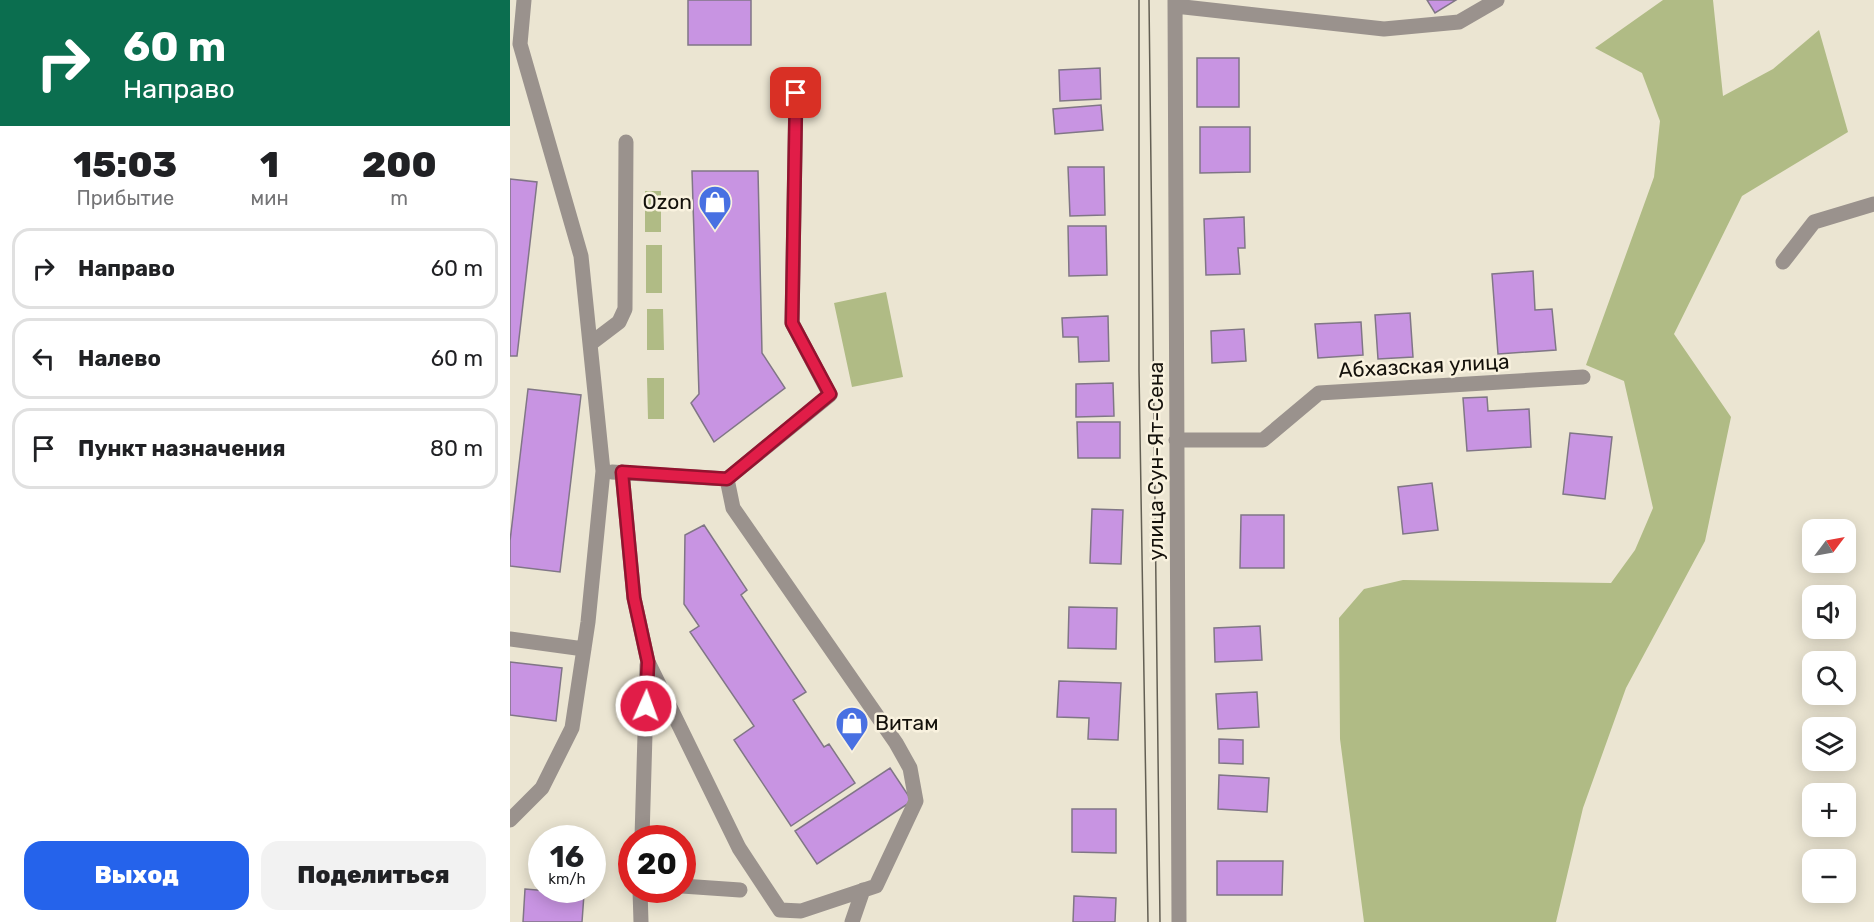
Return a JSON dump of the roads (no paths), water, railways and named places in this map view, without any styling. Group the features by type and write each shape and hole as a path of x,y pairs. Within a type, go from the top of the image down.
{"street":[{"path":"510,820 542,788 572,728 584,649 603,471 581,256 520,44 524,0"},
{"path":"1175,3 1238,7 1384,29 1459,22 1497,0"},
{"name":"улица Сун-Ят-Сена","path":"1175,3 1179,922"},
{"path":"603,471 727,479 830,394 792,323 796,93"},
{"path":"590,344 619,322 625,309 626,142"},
{"path":"1783,262 1814,222 1874,204"},
{"name":"Абхазская улица","path":"1176,440 1263,440 1319,393 1583,377"},
{"path":"622,472 634,598 648,662 739,848 780,910 801,911 876,886 916,801 910,768 896,743 733,508 727,479"},
{"path":"510,639 584,649"},
{"path":"642,825 648,662"},
{"path":"696,887 740,890"},
{"path":"852,922 863,890"},
{"path":"640,903 641,922"}],"tram line":[{"path":"1139,0 1139,371 1148,922"},
{"path":"1149,0 1160,922"}],"place":[{"name":"Ozon","path":"715,231"},
{"name":"Витам","path":"852,752"}]}
